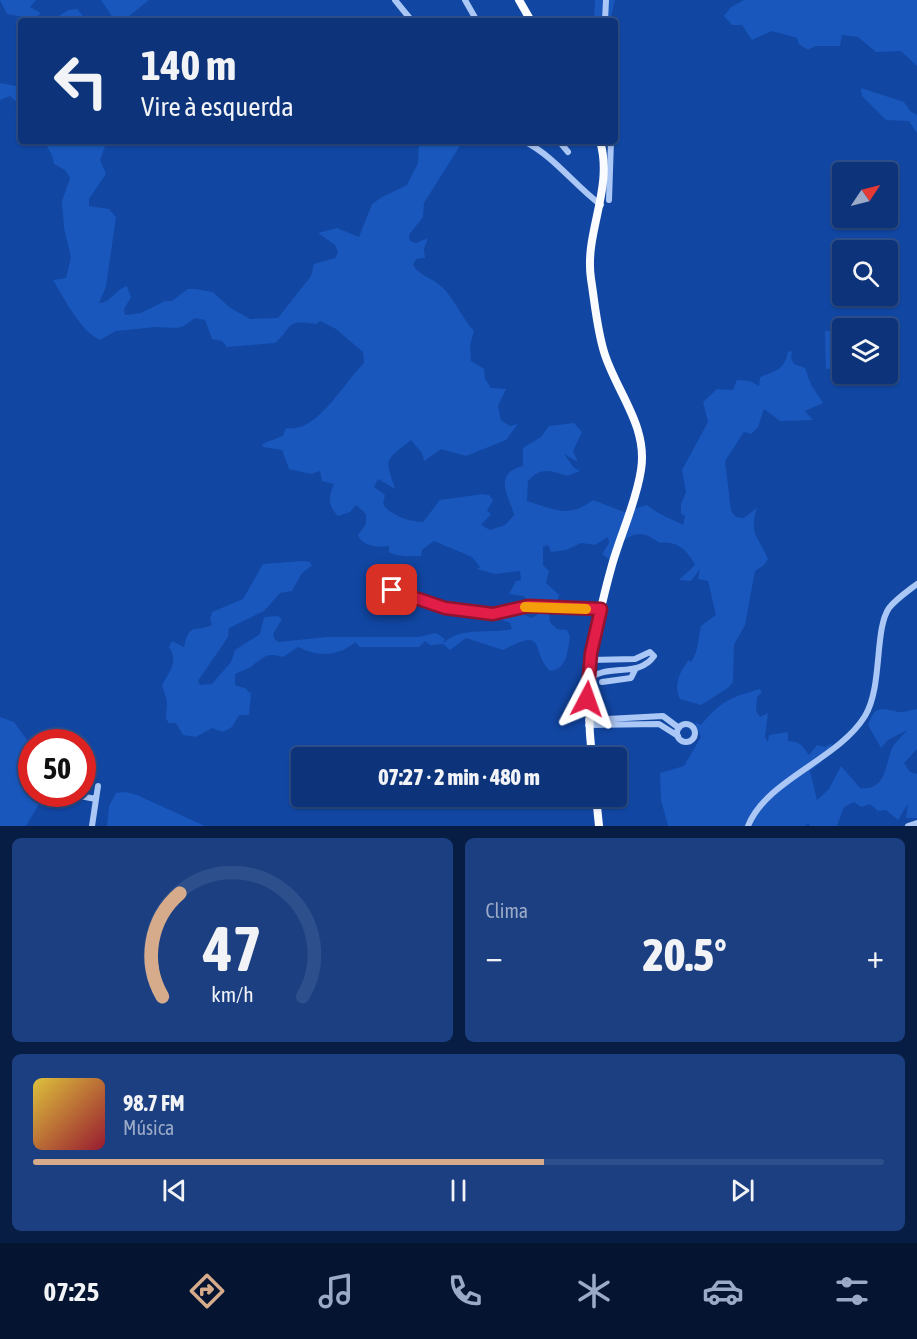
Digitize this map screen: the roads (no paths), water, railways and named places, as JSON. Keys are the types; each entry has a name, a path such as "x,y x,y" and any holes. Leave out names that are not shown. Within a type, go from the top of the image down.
{"main road":[{"path":"519,0 529,18"},
{"path":"591,747 588,723 590,660 612,564 636,493 643,454 636,423 602,344 588,260 601,205 603,170 600,144"},
{"path":"597,807 599,826"}],"street":[{"path":"395,0 410,18"},
{"path":"465,0 475,18"},
{"path":"605,18 606,0"},
{"path":"529,144 550,156 580,189 601,205"},
{"path":"561,144 568,152"},
{"path":"609,200 611,144"},
{"path":"748,826 757,810 770,797 852,732 865,716 872,699 889,609 917,584"},
{"path":"392,590 445,608 493,614 528,606 601,609"},
{"path":"588,680 600,671 635,670 652,660 652,653 630,660 590,660"},
{"path":"602,682 631,678 635,670"},
{"path":"663,716 679,728 690,726 694,735 687,742 659,724 588,723 663,716"},
{"path":"678,736 679,728"},
{"path":"96,799 98,786"},
{"path":"92,826 95,807"},
{"path":"908,826 917,823"}]}
